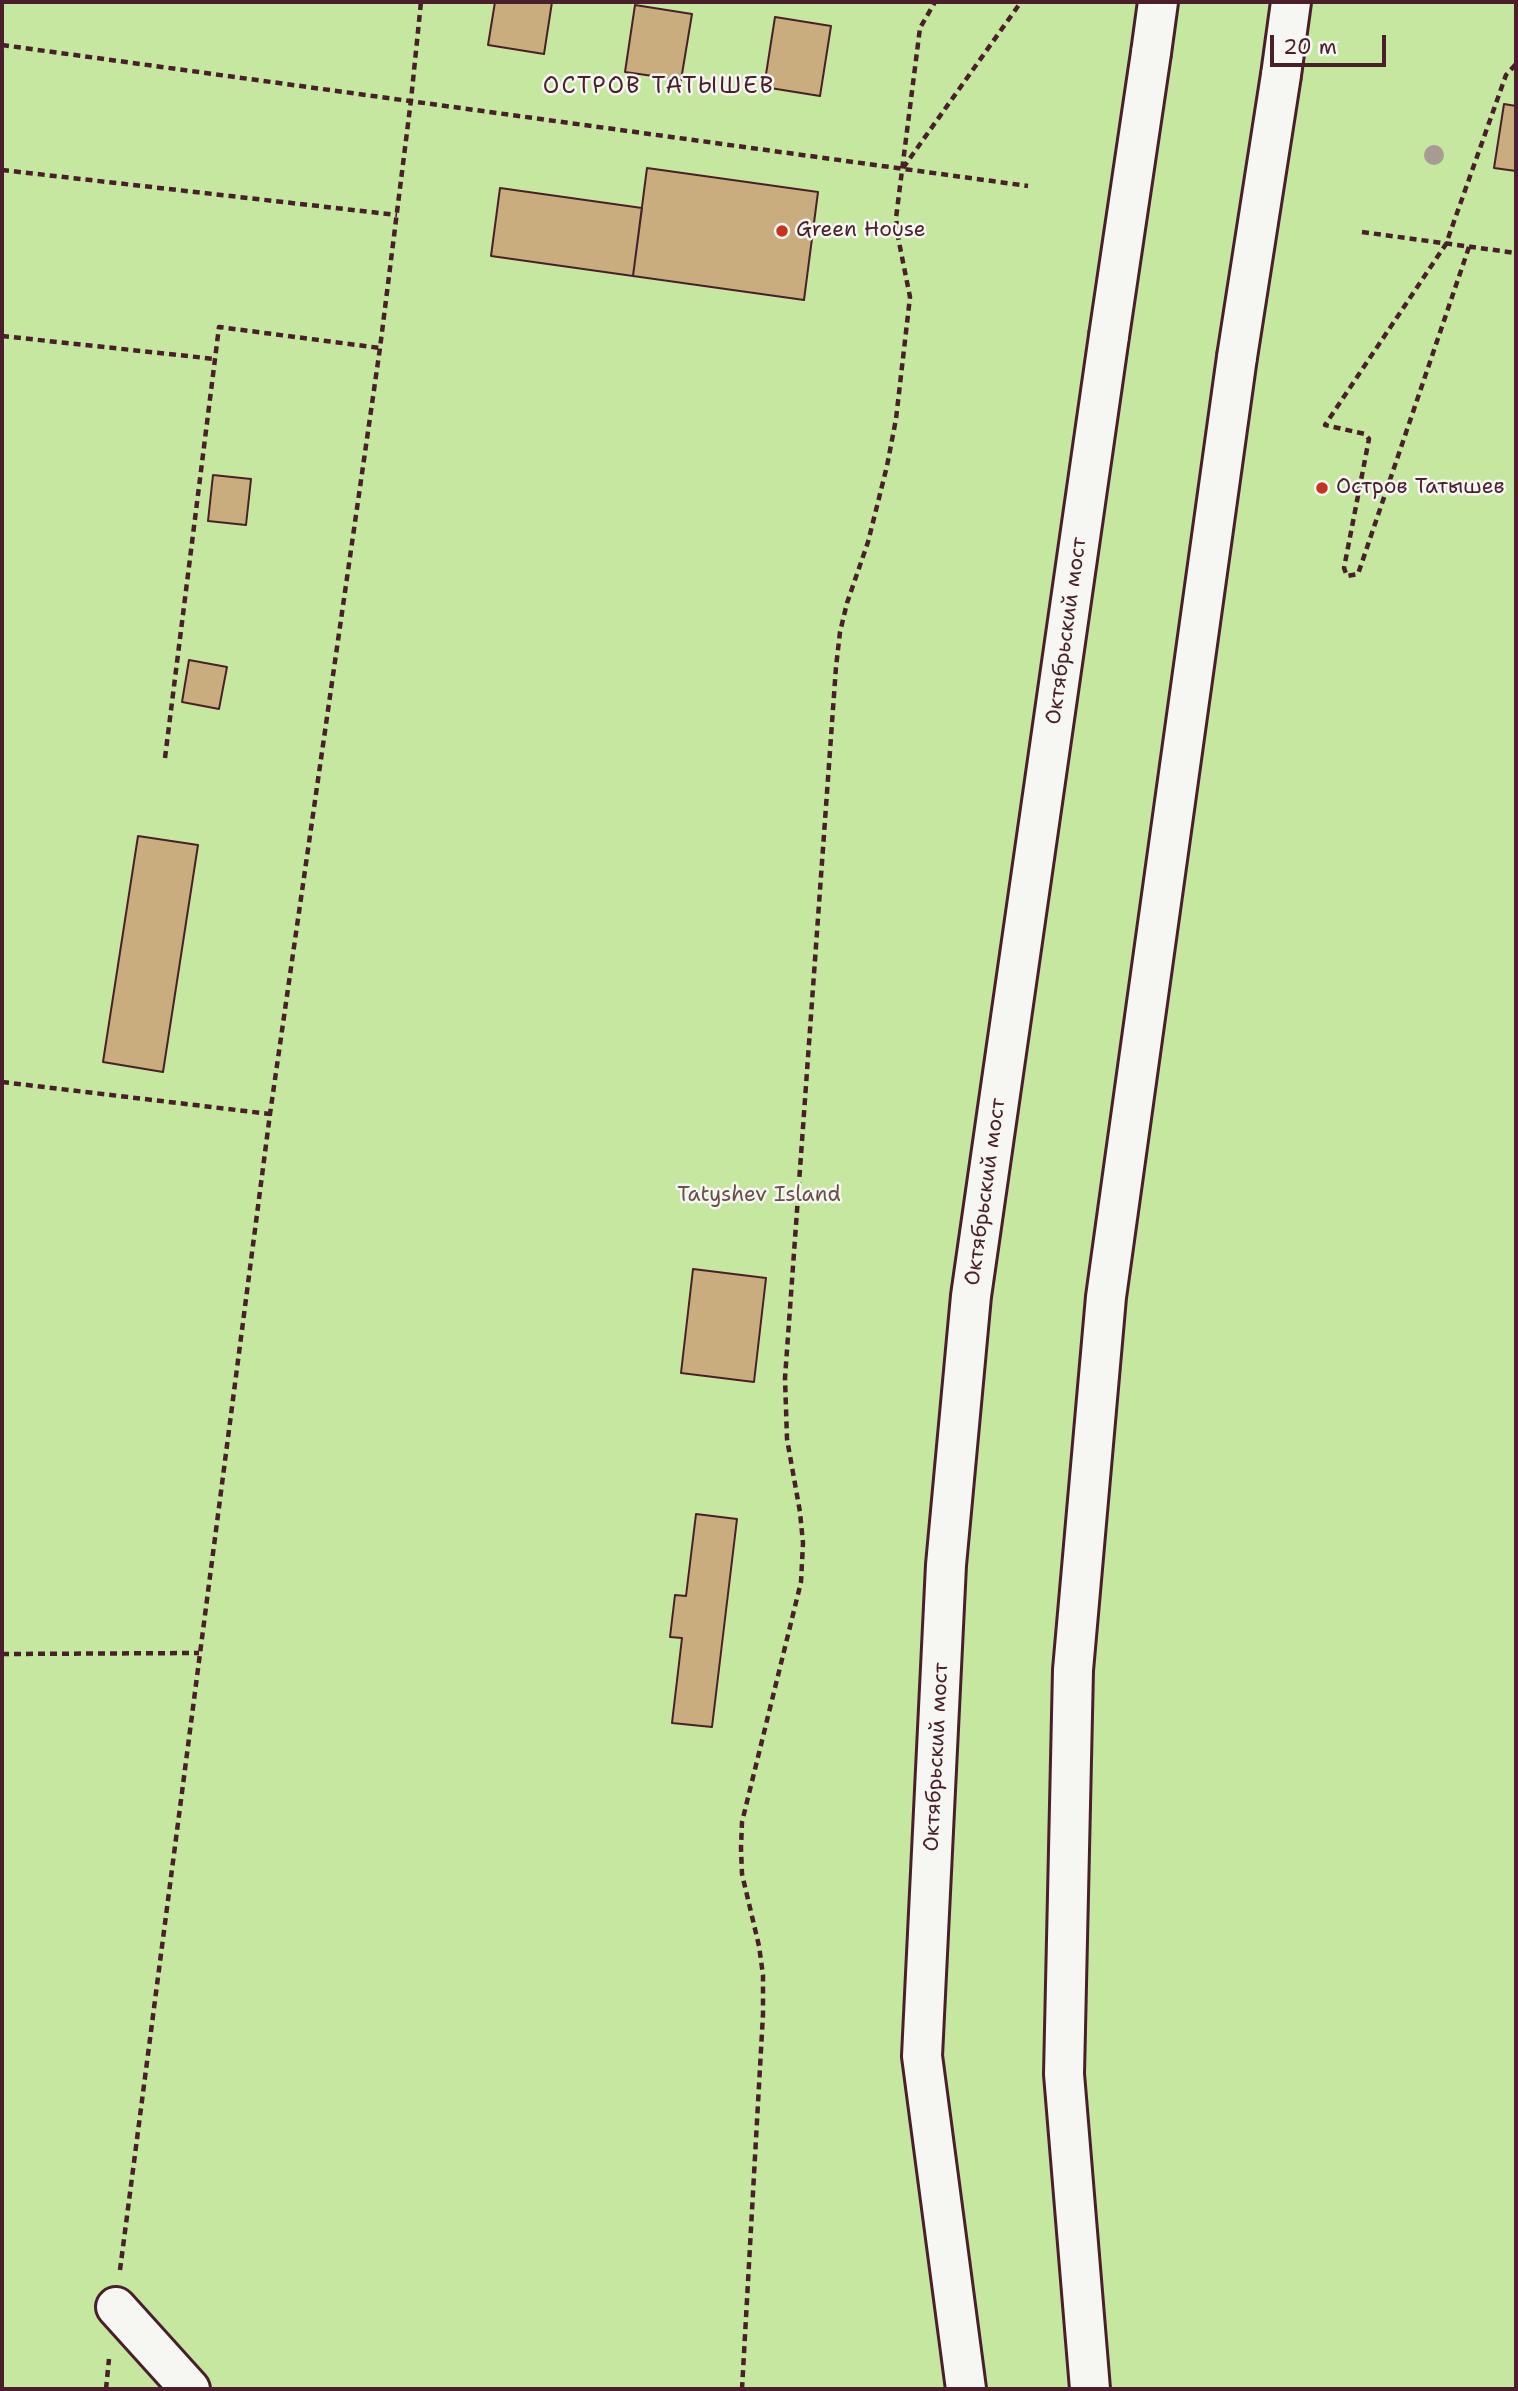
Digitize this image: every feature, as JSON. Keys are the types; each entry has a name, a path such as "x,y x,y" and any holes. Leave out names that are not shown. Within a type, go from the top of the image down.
{"main road":[{"name":"Октябрьский мост","path":"966,2389 922,2056 946,1565 971,1296 1158,2"},
{"path":"1090,2389 1064,2074 1073,1670 1106,1297 1237,357 1291,2"},
{"path":"116,2307 190,2389"}],"path":[{"path":"106,2389 270,1114 397,215 421,2 411,2"},
{"path":"742,2389 763,1975 760,1946 742,1874 741,1835 801,1582 801,1522 787,1439 785,1378 836,667 847,603 868,542 887,466 909,326 909,289 897,228 920,29 934,2"},
{"path":"903,169 1020,2"},
{"path":"2,45 1028,186"},
{"path":"1469,247 1360,570 1357,576 1350,577 1344,568 1369,439 1365,434 1325,425 1446,244 1506,75 1516,64"},
{"path":"2,170 397,215"},
{"path":"1362,233 1516,253"},
{"path":"165,758 219,327 380,348"},
{"path":"2,336 215,359"},
{"path":"2,1082 270,1114"},
{"path":"2,1654 199,1653"}],"green space":[{"name":"Tatyshev Island","path":"2,2 1516,2 1516,2389 2,2389"}],"building":[{"path":"495,2 552,2 544,54 488,45"},
{"path":"635,5 692,14 681,80 625,72"},
{"path":"775,17 831,26 820,96 764,87"},
{"path":"1504,104 1516,106 1516,171 1494,168"},
{"path":"647,168 818,192 804,300 633,276"},
{"path":"500,188 642,208 633,276 491,256"},
{"path":"213,475 251,479 246,525 208,521"},
{"path":"189,660 227,667 219,709 182,702"},
{"path":"138,836 198,845 163,1072 103,1062"},
{"path":"693,1269 766,1278 754,1382 681,1373"},
{"path":"696,1514 737,1519 712,1727 672,1723 682,1638 670,1637 675,1595 686,1596"}],"place":[{"name":"Green House","path":"782,231"},
{"name":"Остров Татышев","path":"1322,488"}],"district":[{"name":"ОСТРОВ ТАТЫШЕВ","path":"659,87"}]}
